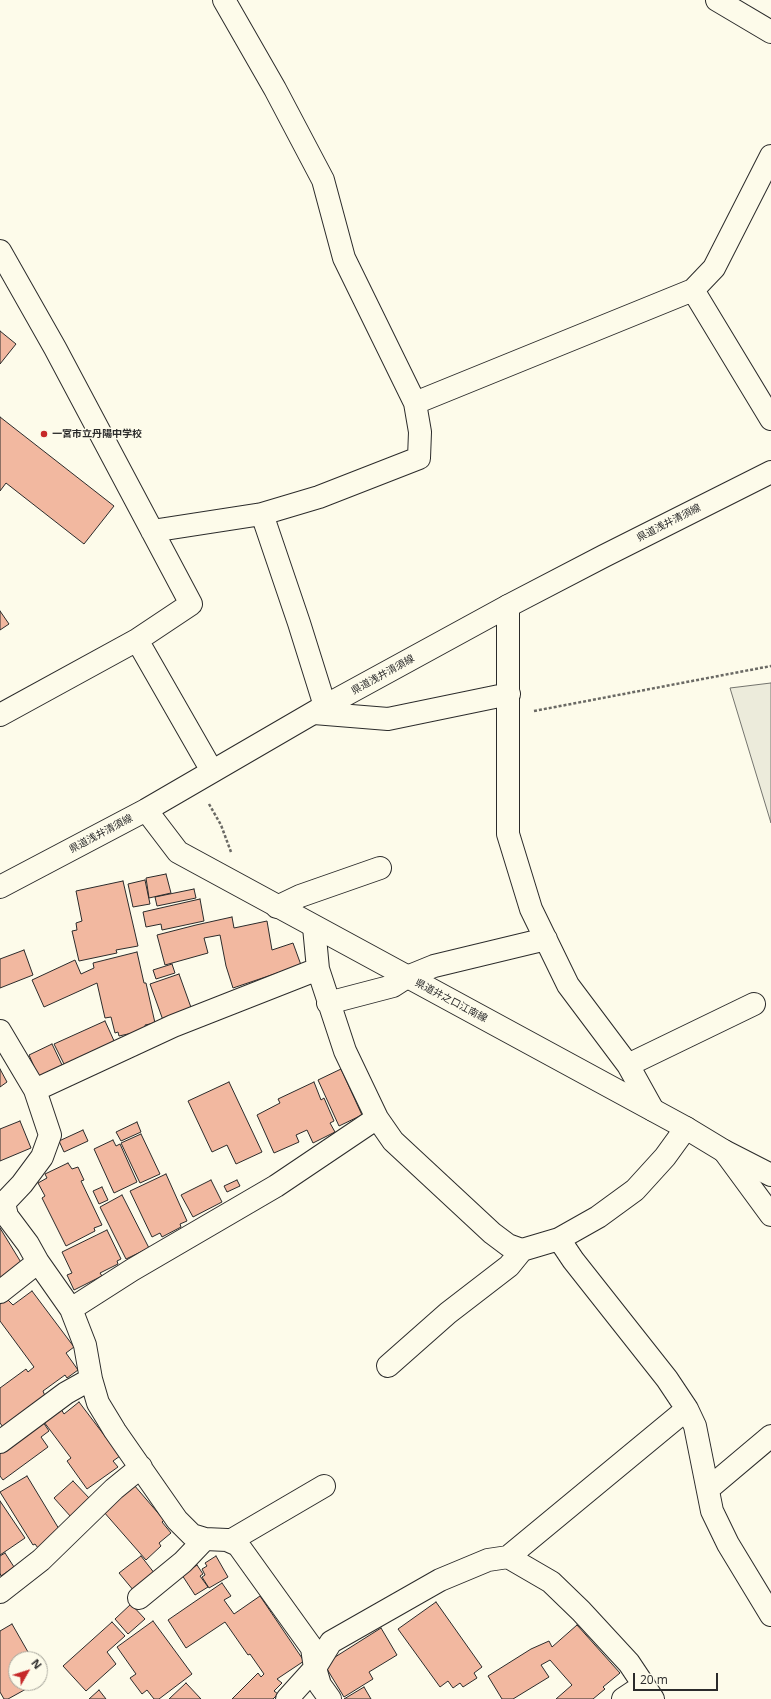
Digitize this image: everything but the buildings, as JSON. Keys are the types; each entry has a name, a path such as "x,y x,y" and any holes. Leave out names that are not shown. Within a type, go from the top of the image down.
{"street":[{"path":"152,531 262,514 319,497 418,458 420,432 415,404 344,258 323,180 275,89 224,0"},
{"path":"718,0 771,32"},
{"path":"415,404 693,290 714,268 771,156"},
{"path":"0,252 54,348 191,604 137,640 0,715"},
{"path":"693,290 771,419"},
{"name":"県道浅井清須線","path":"0,887 146,810 319,710 508,606 771,472"},
{"path":"262,514 299,623 319,710 388,719 509,694"},
{"path":"508,606 508,834 531,909 568,985 628,1065 653,1110"},
{"path":"137,640 204,776"},
{"name":"県道井之口江南線","path":"146,810 178,852 686,1128 724,1151 771,1175"},
{"path":"277,907 300,896 380,868"},
{"path":"314,927 318,969 328,1003 345,1051 377,1118 393,1141 422,1166 492,1233 508,1245 522,1250"},
{"path":"328,1003 393,986 407,977 434,966 546,939"},
{"path":"35,1090 173,1026 318,969"},
{"path":"628,1065 754,1004"},
{"path":"0,1030 35,1090 50,1135 42,1157 22,1184 6,1195 4,1203 7,1216 28,1244 38,1262 71,1309 85,1345 91,1379 98,1403 115,1431 177,1520 192,1535 205,1539 230,1541 238,1545 312,1648 315,1668 320,1685 330,1699"},
{"path":"71,1309 132,1270 276,1186 377,1118"},
{"path":"388,1366 448,1313 509,1266 522,1250 559,1239 598,1217 635,1190 665,1157 686,1128"},
{"path":"724,1151 771,1215"},
{"path":"559,1239 573,1260 667,1379 687,1409 695,1426 712,1511 728,1544 771,1615"},
{"path":"0,1292 38,1262"},
{"path":"0,1442 66,1393 91,1379"},
{"path":"287,1699 315,1668 331,1642 440,1580 488,1560 508,1557 687,1409"},
{"path":"708,1489 771,1436"},
{"path":"0,1592 41,1560 114,1489 141,1467"},
{"path":"230,1541 324,1486"},
{"path":"139,1598 183,1562 205,1539"},
{"path":"508,1557 551,1582 581,1611 629,1663 648,1692 623,1699"}],"path":[{"path":"509,716 771,666"},
{"path":"204,776 221,825 241,875 243,888"}],"shaded area":[{"path":"771,683 771,823 730,688"}],"place":[{"name":"一宮市立丹陽中学校","path":"44,434"}]}
